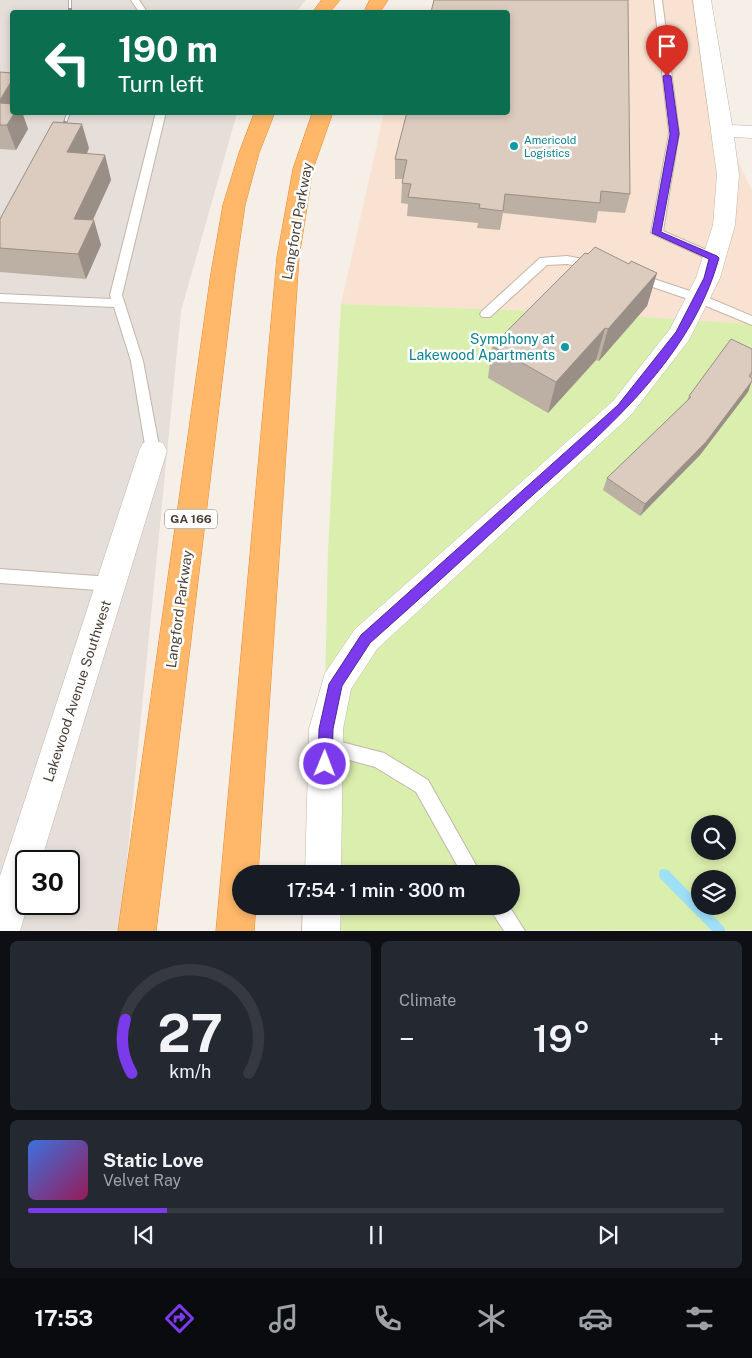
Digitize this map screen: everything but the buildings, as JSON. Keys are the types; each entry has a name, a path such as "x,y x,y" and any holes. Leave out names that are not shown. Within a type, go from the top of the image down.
{"highway":[{"path":"323,10 331,0"},
{"name":"Langford Parkway","path":"137,930 223,273 234,204 248,153 263,115"},
{"name":"Langford Parkway","path":"235,930 288,257 303,169 322,115"}],"street":[{"path":"323,865 326,729 336,684 366,639 622,408 680,334 708,278 724,225 728,175 723,130 702,0"},
{"path":"723,130 752,132"},
{"name":"Lakewood Avenue Southwest","path":"1,930 6,896 111,584 153,451"},
{"path":"321,930 322,915"}],"lane":[{"path":"658,0 674,134 657,233 714,258"},
{"path":"153,451 137,362 116,295 160,115"},
{"path":"486,314 544,261 567,260 602,267"},
{"path":"620,272 698,298 752,321"},
{"path":"0,298 118,303"},
{"path":"0,576 111,584"},
{"path":"326,746 378,759 422,786 467,865"},
{"path":"504,915 516,930"}],"shaded area":[{"path":"0,0 306,0 298,10 10,10 10,115 236,115 181,311 120,930 0,931"},
{"path":"438,0 704,0 724,132 752,190 752,324 564,312 341,304 384,115 510,115 510,10 496,10"}],"green space":[{"path":"341,304 564,312 752,324 752,930 319,931 320,915 520,915 520,865 321,865 328,550"}],"waterway":[{"path":"664,874 720,931"}],"railway":[{"path":"70,0 70,10"},
{"path":"60,136 68,115"}],"place":[{"name":"Americold Logistics","path":"514,146"},
{"name":"Symphony at Lakewood Apartments","path":"565,347"}],"route":[{"path":"325,764 326,729 336,684 366,639 622,408 680,334 708,278 714,258 657,233 674,134 667,76"}]}
